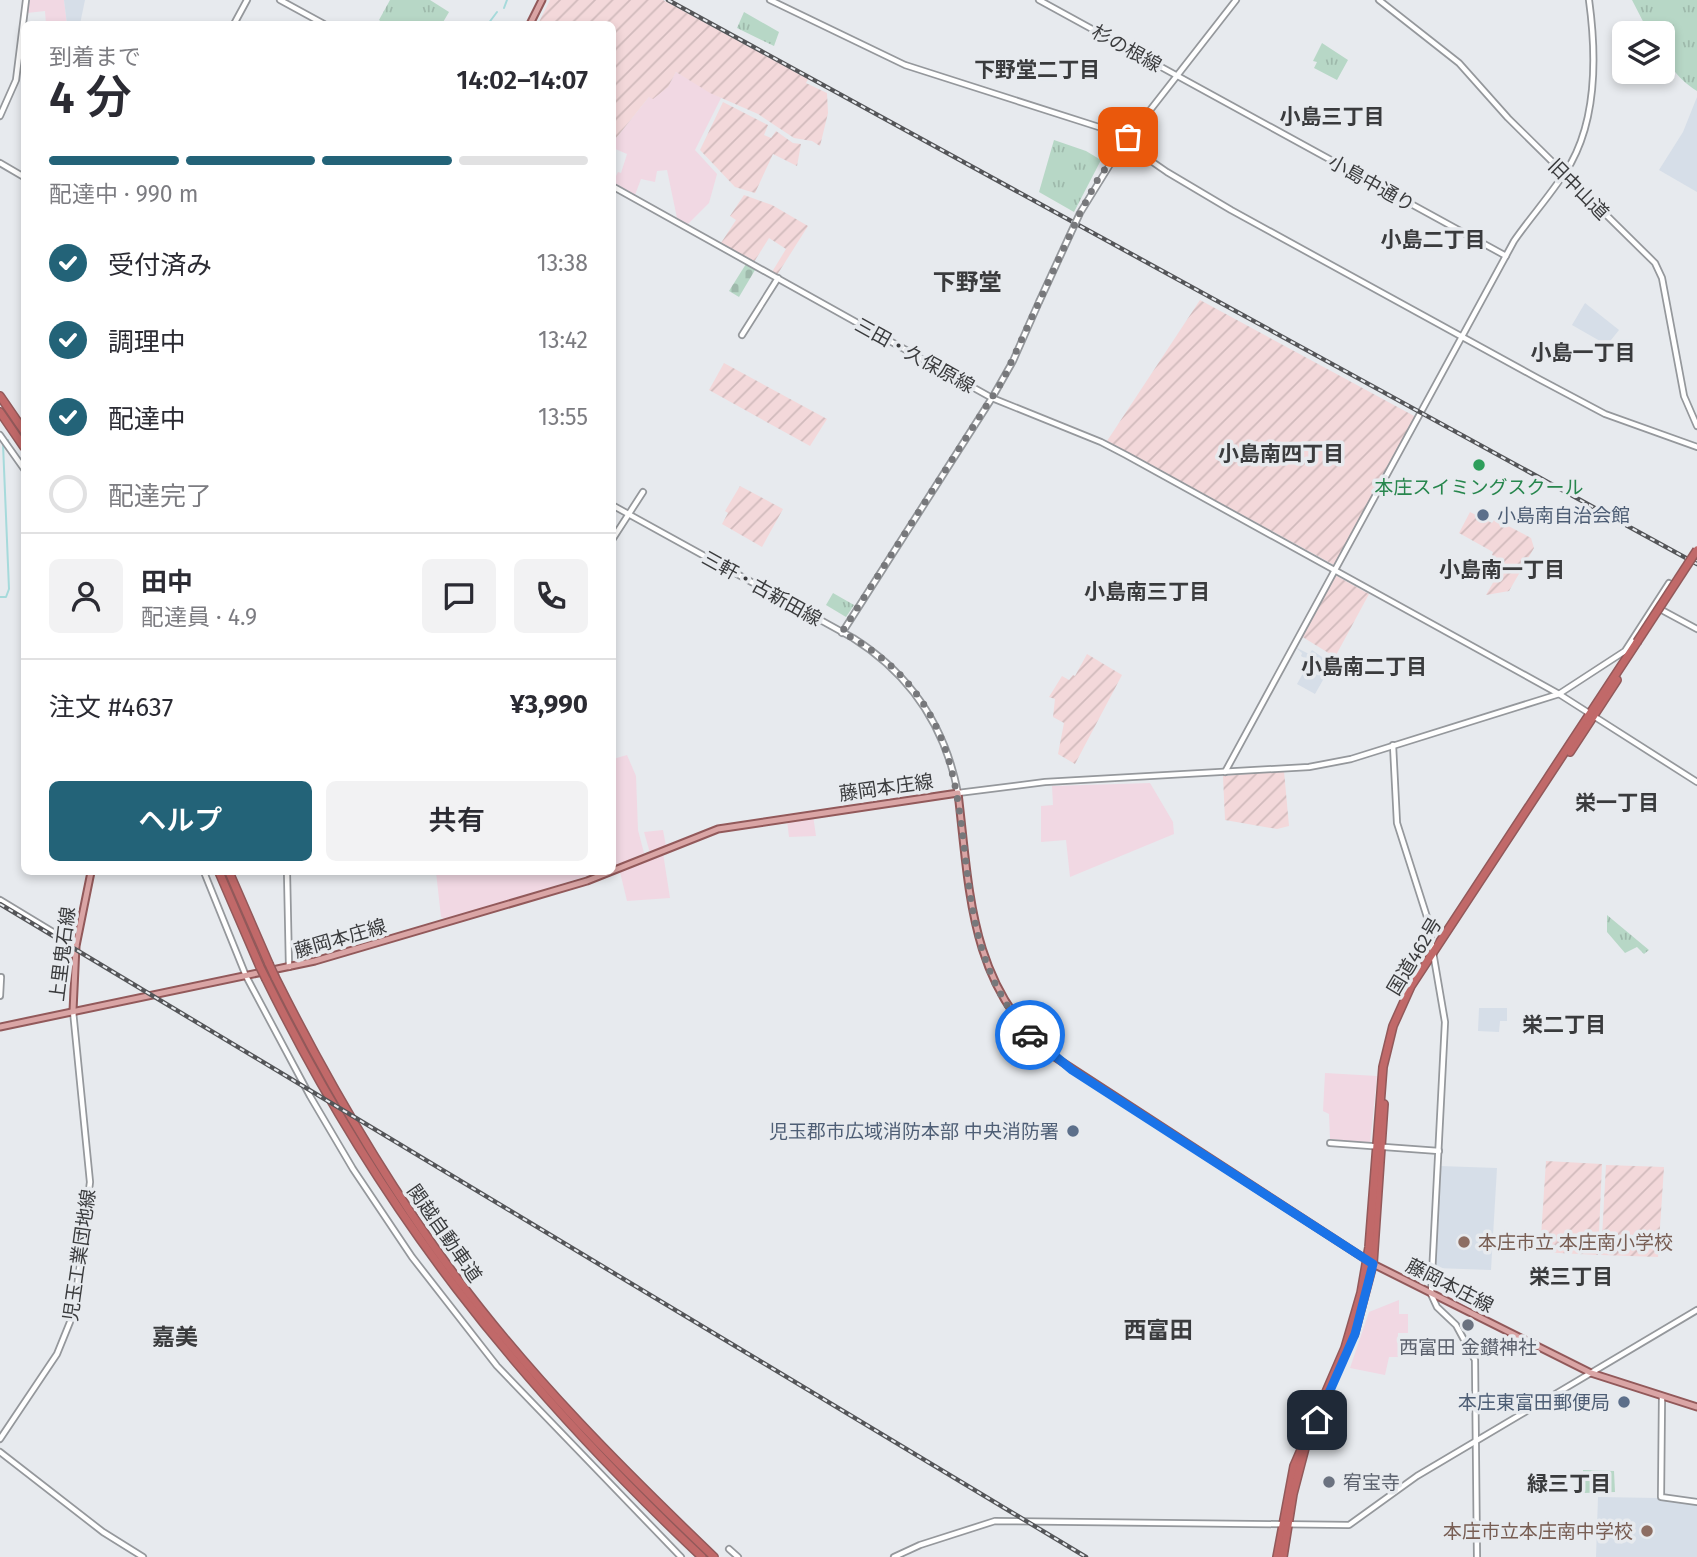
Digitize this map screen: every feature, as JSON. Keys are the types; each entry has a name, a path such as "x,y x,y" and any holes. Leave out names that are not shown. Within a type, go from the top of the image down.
{"highway":[{"path":"0,396 21,427"},
{"path":"0,412 21,443"},
{"name":"国道462号","path":"1278,1555 1303,1455 1352,1341 1370,1262 1378,1146 1385,1087 1397,1027 1435,953 1697,550"},
{"name":"国道462号","path":"1638,643 1697,558"},
{"name":"関越自動車道","path":"220,875 260,967 342,1124 449,1283 570,1426 702,1557"},
{"name":"関越自動車道","path":"230,875 275,977 374,1156 456,1278 576,1420 714,1557"}],"main road":[{"path":"532,21 542,0"},
{"name":"藤岡本庄線","path":"616,869 718,829 957,793 977,939 993,984 1013,1016 1038,1044 1072,1070 1370,1262 1591,1373 1697,1407"},
{"name":"上里鬼石線","path":"0,1027 73,1011 76,946 90,875"},
{"name":"藤岡本庄線","path":"73,1011 290,968 602,875"}],"street":[{"path":"24,21 26,0"},
{"path":"236,21 247,0"},
{"path":"281,0 319,21"},
{"path":"770,0 905,65 1087,121 1231,209 1605,414 1697,447"},
{"name":"杉の根線","path":"1039,0 1177,76"},
{"path":"842,632 992,398 1013,361 1080,213 1119,150 1236,0"},
{"name":"旧中山道","path":"1379,0 1459,63 1660,271 1684,396 1697,426"},
{"path":"1225,773 1506,256 1564,174 1583,134 1590,101 1589,0"},
{"path":"0,116 18,73 21,46"},
{"name":"小島中通り","path":"1177,76 1506,256"},
{"path":"0,163 21,175"},
{"name":"三田・久保原線","path":"616,188 992,398 1101,442 1559,694 1697,782"},
{"path":"742,335 778,278"},
{"path":"0,435 21,465"},
{"path":"616,534 643,492"},
{"name":"三軒・古新田線","path":"616,507 842,632 883,659 916,693 940,733 957,793"},
{"path":"957,793 1045,782 1225,773 1329,764 1559,694 1625,651 1669,583"},
{"path":"1655,605 1697,629"},
{"path":"1393,745 1397,823 1435,953 1446,1030 1431,1294 1437,1307 1456,1325 1475,1360 1477,1557"},
{"path":"206,875 246,976 328,1130 412,1257 518,1389 681,1557"},
{"path":"287,875 290,968"},
{"path":"0,900 76,946"},
{"path":"0,996 1,977"},
{"name":"児玉工業団地線","path":"0,1439 57,1354 71,1322 76,1295 90,1182 73,1011"},
{"path":"1329,1143 1439,1151"},
{"path":"894,1557 920,1545 995,1521 1351,1524 1402,1485 1697,1310"},
{"path":"1662,1397 1661,1497 1697,1502"},
{"path":"0,1452 103,1532 142,1557"},
{"path":"729,1549 738,1557"}],"shaded area":[{"path":"29,0 64,0 67,21 46,21 45,11 27,13"},
{"path":"64,0 85,0 81,21 67,21"},
{"path":"550,0 663,0 808,79 806,83 827,93 828,113 820,146 812,141 794,138 758,114 710,93 676,72 668,87 653,99 649,97 616,138 616,21 540,21"},
{"path":"676,72 721,98 695,150 717,174 709,203 688,224 677,218 667,170 657,171 655,182 641,179 635,195 616,184 616,176 618,172 621,173 627,154 616,149 616,138 649,97 670,83"},
{"path":"1697,97 1697,192 1659,170 1683,132"},
{"path":"723,102 768,125 764,135 771,138 776,131 793,143 801,144 797,166 773,154 755,193 735,187 700,150"},
{"path":"744,195 772,205 808,226 777,275 772,272 786,249 769,238 754,262 721,243 736,220 730,216"},
{"path":"1200,300 1416,417 1334,565 1107,441"},
{"path":"1585,303 1619,330 1607,345 1572,325"},
{"path":"724,363 827,419 810,446 709,390"},
{"path":"740,486 783,509 762,547 722,524 728,513 725,511"},
{"path":"1470,512 1492,523 1495,519 1531,538 1534,548 1509,591 1486,595 1503,565 1492,555 1493,552 1459,533"},
{"path":"1335,575 1369,594 1335,657 1301,636"},
{"path":"1295,647 1309,654 1312,650 1332,664 1315,694 1297,684 1310,661 1301,656 1302,653"},
{"path":"1087,654 1122,675 1075,764 1058,754 1064,723 1053,717 1055,699 1049,697 1062,676 1069,680 1075,676"},
{"path":"627,755 636,776 638,830 644,853 616,866 616,758"},
{"path":"1284,771 1289,826 1277,829 1225,820 1223,776"},
{"path":"1150,783 1173,822 1174,834 1070,877 1066,840 1041,842 1041,806 1053,805 1052,786"},
{"path":"813,815 816,836 789,837 787,820"},
{"path":"663,830 666,846 650,853 644,832"},
{"path":"663,853 670,898 627,901 620,872"},
{"path":"436,875 590,875 445,919 441,917"},
{"path":"1479,1008 1507,1008 1507,1021 1500,1021 1499,1032 1478,1031"},
{"path":"1325,1073 1377,1076 1370,1143 1330,1139 1329,1114 1323,1111"},
{"path":"1546,1161 1602,1164 1598,1255 1540,1252"},
{"path":"1606,1165 1664,1167 1658,1257 1601,1255"},
{"name":"本庄市立 本庄南小学校","path":"1440,1166 1497,1168 1491,1270 1435,1268"},
{"path":"1399,1300 1399,1314 1408,1314 1408,1333 1398,1333 1398,1357 1389,1357 1385,1375 1350,1368 1369,1312"},
{"name":"本庄市立本庄南中学校","path":"1598,1497 1657,1498 1697,1505 1697,1557 1596,1557"}],"green space":[{"path":"390,0 430,0 449,12 444,21 379,20"},
{"path":"1632,0 1697,0 1697,91 1675,71 1675,21 1643,21"},
{"path":"744,12 779,32 774,46 737,28"},
{"path":"1322,43 1348,60 1337,80 1314,68 1317,62 1313,61"},
{"path":"1054,140 1086,151 1101,160 1074,212 1039,192"},
{"path":"746,264 755,270 739,297 729,291"},
{"path":"833,593 854,605 846,617 826,605"},
{"path":"1607,915 1649,950 1644,954 1637,947 1625,953 1607,932"},
{"path":"1583,1470 1614,1471 1615,1492 1583,1493"}],"waterway":[{"path":"504,8 507,0"},
{"path":"490,21 497,12"},
{"path":"0,597 6,597 9,589 3,444 8,440"}],"railway":[{"path":"668,0 1697,564"},
{"path":"0,904 1086,1557"}],"way so far":[{"path":"1030,1035 1013,1016 993,984 977,939 956,783 940,733 929,712 902,677 875,653 842,632 1003,380 1080,213 1098,179 1128,137"}],"place":[{"name":"本庄スイミングスクール","path":"1479,465"},
{"name":"小島南自治会館","path":"1483,515"},
{"name":"児玉郡市広域消防本部 中央消防署","path":"1073,1131"},
{"name":"本庄市立 本庄南小学校","path":"1464,1242"},
{"name":"西富田 金鑚神社","path":"1468,1325"},
{"name":"本庄東富田郵便局","path":"1624,1402"},
{"name":"宥宝寺","path":"1329,1482"},
{"name":"本庄市立本庄南中学校","path":"1647,1531"}],"district":[{"name":"下野堂二丁目","path":"1037,70"},
{"name":"小島三丁目","path":"1332,117"},
{"name":"小島二丁目","path":"1433,240"},
{"name":"下野堂","path":"967,282"},
{"name":"小島一丁目","path":"1583,353"},
{"name":"小島南四丁目","path":"1281,454"},
{"name":"小島南一丁目","path":"1502,570"},
{"name":"小島南三丁目","path":"1147,592"},
{"name":"小島南二丁目","path":"1364,667"},
{"name":"栄一丁目","path":"1617,803"},
{"name":"栄二丁目","path":"1564,1025"},
{"name":"栄三丁目","path":"1571,1277"},
{"name":"西富田","path":"1158,1330"},
{"name":"嘉美","path":"175,1337"},
{"name":"緑三丁目","path":"1569,1484"}],"route":[{"path":"1030,1035 1057,1060 1373,1264 1355,1334 1317,1420"}]}
